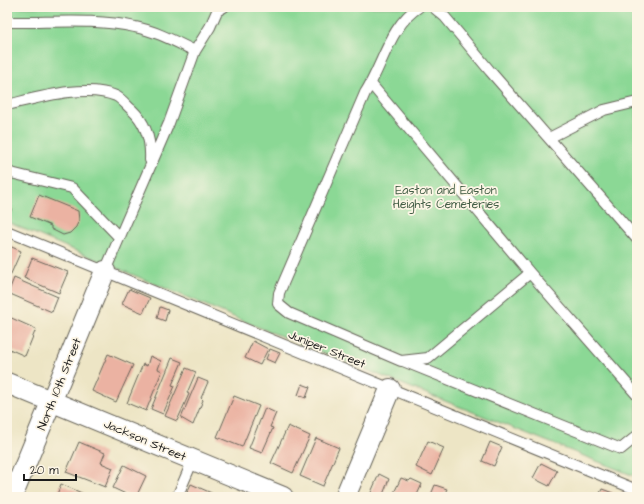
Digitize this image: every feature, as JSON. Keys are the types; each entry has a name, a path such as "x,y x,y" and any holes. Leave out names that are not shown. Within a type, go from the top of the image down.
{"street":[{"name":"North 10th Street","path":"12,497 106,271"},
{"name":"Jackson Street","path":"7,382 283,497"},
{"path":"345,497 390,389"}],"lane":[{"path":"420,7 412,12 393,36 371,84 365,93 279,293 278,304 289,313 401,361 621,449 637,436"},
{"path":"106,271 119,237 169,123 195,51 210,27 219,8"},
{"path":"435,8 445,16 637,239"},
{"path":"7,22 91,22 136,27 166,36 195,51"},
{"path":"371,84 530,273 637,395"},
{"path":"7,105 43,97 91,90 117,96 136,114 148,134 150,165"},
{"path":"549,138 604,110 637,102"},
{"path":"7,172 72,188 119,237"},
{"path":"626,227 637,229"},
{"name":"Juniper Street","path":"7,231 637,490"},
{"path":"401,361 428,358 530,273"},
{"path":"178,497 193,460"}],"green space":[{"name":"Easton and Easton Heights Cemeteries","path":"7,7 637,7 637,477 253,325 7,222"}],"building":[{"path":"39,195 78,211 79,220 76,227 70,233 63,235 51,229 51,226 30,217"},
{"path":"7,206 12,208 8,218 7,218"},
{"path":"7,245 21,251 10,276 7,274"},
{"path":"32,258 68,272 59,293 24,278"},
{"path":"14,278 58,297 52,312 8,293"},
{"path":"129,289 150,298 143,313 122,304"},
{"path":"160,307 168,310 165,321 157,318"},
{"path":"7,316 36,329 25,356 7,348"},
{"path":"253,341 268,349 260,365 245,358"},
{"path":"270,349 280,353 275,363 266,359"},
{"path":"108,354 133,365 116,402 92,391"},
{"path":"150,356 161,361 158,369 162,371 146,411 127,403 143,364 147,366"},
{"path":"172,358 182,362 172,385 175,386 163,414 151,409"},
{"path":"186,368 196,372 187,393 189,394 177,421 165,416"},
{"path":"198,378 208,382 201,398 203,400 193,425 181,418"},
{"path":"302,384 310,387 306,398 298,395"},
{"path":"234,396 259,406 242,447 217,437"},
{"path":"265,408 276,413 270,427 273,428 262,453 249,448"},
{"path":"288,426 310,436 293,473 271,463"},
{"path":"316,438 339,448 323,486 300,476"},
{"path":"428,441 444,448 432,475 416,467"},
{"path":"79,442 105,453 101,463 113,468 105,487 66,472"},
{"path":"490,442 502,447 494,466 482,461"},
{"path":"541,463 557,471 549,486 533,478"},
{"path":"124,465 146,476 136,497 132,497 113,488"},
{"path":"379,474 389,479 382,497 369,497"},
{"path":"401,478 409,481 411,479 422,484 416,497 392,497"},
{"path":"61,484 91,497 56,497"},
{"path":"191,484 216,495 215,497 185,497"},
{"path":"435,485 447,489 443,497 430,497"},
{"path":"602,489 613,493 611,497 598,497"},
{"path":"623,492 635,497 621,497"}]}
